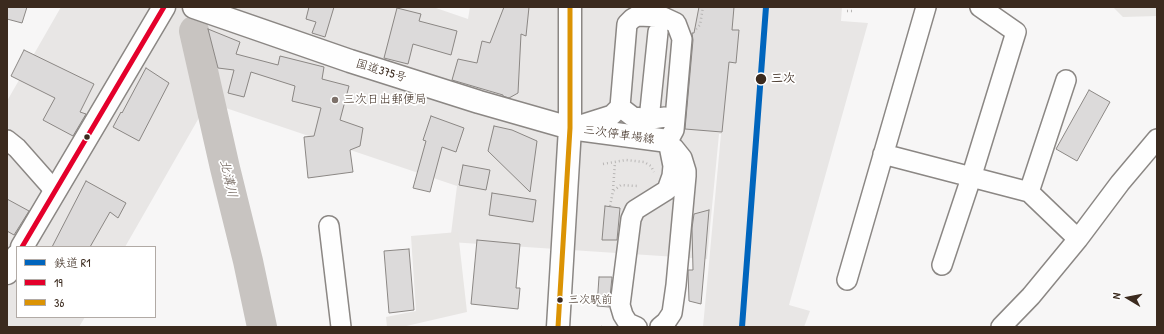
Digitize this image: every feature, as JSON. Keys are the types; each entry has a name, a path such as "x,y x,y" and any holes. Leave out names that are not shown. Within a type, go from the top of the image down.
{"main road":[{"path":"23,246 164,7"},
{"name":"国道375号","path":"194,7 350,61 479,102 570,128"},
{"path":"558,327 570,128 571,10"},
{"name":"三次停車場線","path":"570,128 668,141"},
{"path":"7,273 16,258"}],"street":[{"path":"847,280 926,7"},
{"path":"942,265 971,178 1016,32 980,7"},
{"path":"570,128 612,115 620,107 627,24 632,19 637,16 663,17 676,23 682,39 674,130 668,141 673,166 672,176 667,190 635,210 631,219 620,305 623,315 628,323 637,327"},
{"path":"650,110 658,32"},
{"path":"653,76 679,78"},
{"path":"1029,192 1066,80"},
{"path":"620,107 633,117 652,119 664,117 676,110"},
{"path":"1001,327 1031,296 1078,239 1120,183 1157,139"},
{"path":"7,140 17,148 55,191"},
{"path":"660,327 666,322 672,313 686,171 682,158 668,141"},
{"path":"883,154 1029,192 1078,239"},
{"path":"659,196 683,210"},
{"path":"329,226 341,327"}],"path":[{"path":"700,24 703,7"},
{"path":"847,7 847,11 852,11 852,7"},
{"path":"603,164 626,160 644,162 651,166 655,174"},
{"path":"610,206 613,191 615,162"},
{"path":"613,191 621,185 642,186"}],"shaded area":[{"path":"61,7 433,7 468,19 470,7 842,7 841,21 868,23 789,305 810,311 804,327 703,327 721,134 719,134 707,259 450,242 457,186 208,102 126,246 16,246 16,318 84,318 79,327 7,327 7,101"},
{"path":"1113,7 1157,7 1157,16 1123,17"},
{"path":"458,232 467,312 402,327 387,327 386,317 416,311 411,236"}],"building":[{"path":"7,7 27,7 22,23 7,19"},
{"path":"309,7 334,7 325,37 312,33 316,22 306,19"},
{"path":"504,7 529,7 526,36 521,34 518,93 509,98 452,80 458,59 477,63 482,41 490,43"},
{"path":"699,7 734,7 732,30 739,30 736,63 729,62 722,132 685,129 693,40 692,33 694,33"},
{"path":"397,8 421,14 419,21 457,31 451,55 413,44 408,64 384,58"},
{"path":"208,29 240,42 236,54 278,65 280,56 324,67 322,79 349,86 340,120 363,128 360,146 350,150 353,172 308,178 304,137 314,136 321,108 292,101 295,86 251,72 244,97 228,93 234,70 218,68"},
{"path":"24,50 94,84 80,112 86,114 73,136 43,120 55,98 11,76"},
{"path":"146,68 169,83 139,141 113,127"},
{"path":"1089,90 1110,102 1077,161 1056,149"},
{"path":"431,116 464,128 456,152 442,147 430,192 413,188 426,141 423,140"},
{"path":"494,126 512,130 537,141 530,192 488,151"},
{"path":"463,165 490,170 486,190 459,185"},
{"path":"86,181 126,203 118,218 110,212 91,246 53,246"},
{"path":"492,193 536,200 533,222 489,215"},
{"path":"7,199 29,211 14,235 7,231"},
{"path":"605,206 620,208 617,240 602,240"},
{"path":"709,210 701,304 689,301 688,270 693,270 692,228 694,214"},
{"path":"477,240 520,244 516,288 520,288 518,309 471,304"},
{"path":"409,249 414,310 389,313 384,251"},
{"path":"599,277 612,277 609,307 597,306"}],"waterway":[{"name":"北溝川","path":"194,31 262,327"}],"rail line":[{"name":"R1","path":"742,327 766,7"}],"transit line":[{"name":"19","path":"23,246 164,7"},
{"name":"36","path":"558,327 570,128 570,7"}],"place":[{"name":"三次","path":"761,79"},
{"name":"三次日出郵便局","path":"335,100"},
{"name":"三次駅前","path":"560,300"}]}
